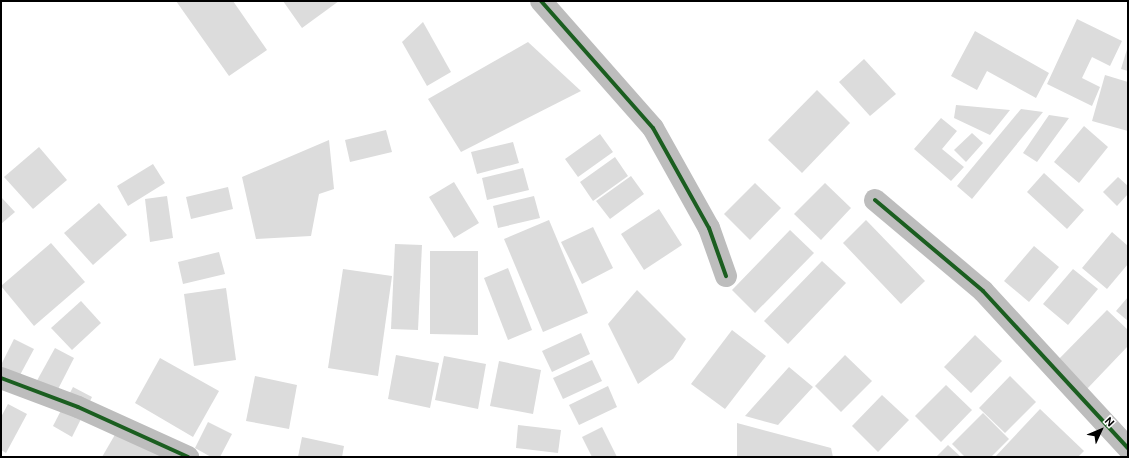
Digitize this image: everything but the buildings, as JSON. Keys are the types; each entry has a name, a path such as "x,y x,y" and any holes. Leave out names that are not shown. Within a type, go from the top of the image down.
{"street":[{"path":"541,1 653,128 709,228 726,276"},
{"path":"875,200 983,290 1128,448"},
{"path":"1,378 78,407 188,457"}],"cycle path":[{"path":"541,1 653,128 709,228 726,276"},
{"path":"875,200 983,291 1128,448"},
{"path":"1,378 78,407 188,457"}]}
